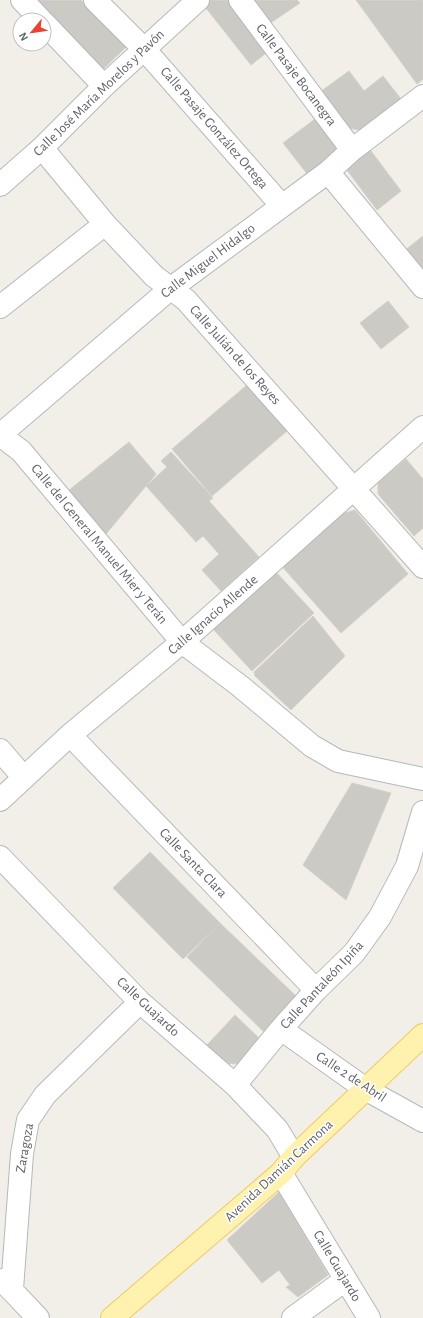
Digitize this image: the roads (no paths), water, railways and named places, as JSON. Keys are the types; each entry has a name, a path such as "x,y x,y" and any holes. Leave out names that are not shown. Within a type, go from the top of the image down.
{"main road":[{"name":"Avenida Damián Carmona","path":"112,1318 281,1173 294,1157 367,1090 423,1035"}],"street":[{"path":"22,0 33,12"},
{"name":"Calle Pasaje González Ortega","path":"95,0 144,49 282,206"},
{"name":"Calle José María Morelos y Pavón","path":"0,185 42,148 104,86 198,0"},
{"name":"Calle Pasaje Bocanegra","path":"240,0 352,150"},
{"path":"52,31 104,86"},
{"name":"Calle Miguel Hidalgo","path":"0,435 170,289 328,172 352,150 423,96"},
{"name":"Calle Julián de los Reyes","path":"42,148 105,224 154,276 186,300 423,567"},
{"path":"328,172 423,288"},
{"path":"0,307 105,224"},
{"name":"Calle Ignacio Allende","path":"0,800 70,735 182,642 423,427"},
{"name":"Calle del General Manuel Mier y Terán","path":"0,435 21,451 182,642 240,686 312,746 338,761 423,779"},
{"name":"Calle Santa Clara","path":"70,735 316,990"},
{"path":"0,750 24,778"},
{"name":"Calle Pantaleón Ipiña","path":"235,1085 316,990 354,953 380,917 407,866 423,812"},
{"name":"Calle Guajardo","path":"0,857 140,1002 235,1085 277,1129 294,1157"},
{"name":"Zaragoza","path":"6,1284 22,1154 28,1120 45,1094 140,1002"},
{"name":"Calle 2 de Abril","path":"281,1030 367,1090 423,1121"},
{"name":"Calle Guajardo","path":"281,1173 369,1318"},
{"path":"293,1318 345,1280"},
{"path":"6,1284 38,1318"}]}
